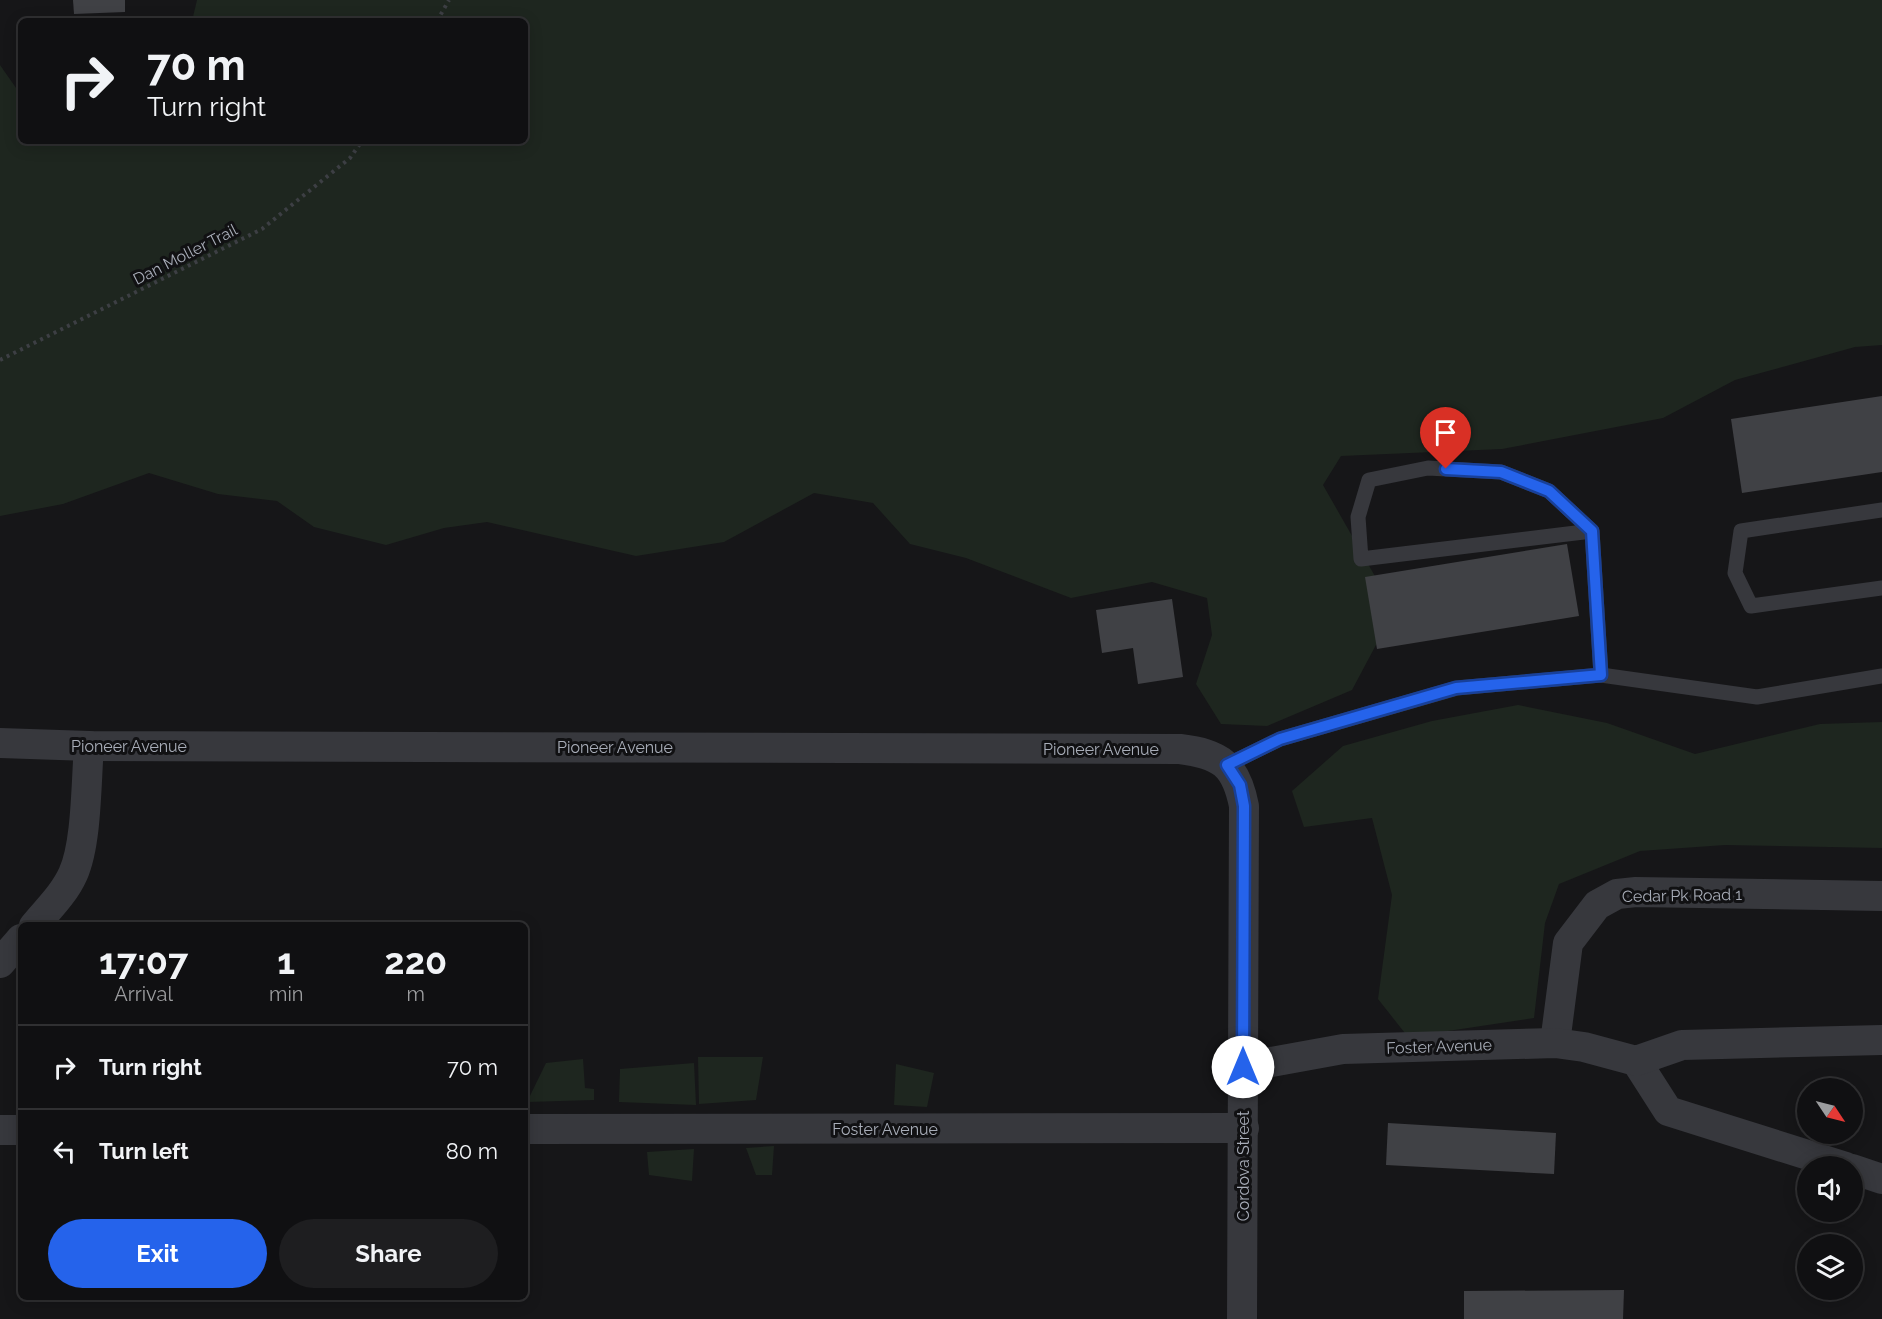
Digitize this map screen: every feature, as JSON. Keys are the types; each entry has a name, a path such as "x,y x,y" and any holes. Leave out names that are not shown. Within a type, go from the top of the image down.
{"street":[{"name":"Pioneer Avenue","path":"0,743 89,746 1180,749 1206,752 1227,765"},
{"path":"38,922 63,893 74,873 80,850 89,746"},
{"name":"Cordova Street","path":"1227,765 1240,785 1244,806 1242,1319"},
{"name":"Cedar Pk Road 1","path":"1555,1043 1568,943 1598,905 1617,894 1636,892 1882,896"},
{"path":"0,963 18,942"},
{"path":"1810,1156 1668,1111 1636,1061 1682,1045 1882,1040"},
{"name":"Foster Avenue","path":"1243,1067 1343,1049 1555,1043 1584,1047 1636,1061"},
{"name":"Foster Avenue","path":"528,1129 1244,1128"},
{"path":"0,1130 18,1130"},
{"path":"1863,1173 1882,1179"}],"lane":[{"path":"1592,531 1361,559 1358,517 1369,480 1428,468 1501,472 1549,491 1592,531 1601,675"},
{"path":"1882,510 1741,531 1735,573 1751,606 1882,588"},
{"path":"1227,765 1280,739 1456,688 1601,675 1757,697 1882,676"}],"path":[{"path":"438,18 449,0"},
{"name":"Dan Moller Trail","path":"0,360 262,229 350,158 360,144"}],"shaded area":[{"path":"197,0 1882,0 1882,345 1855,347 1735,380 1663,418 1502,449 1341,456 1323,485 1380,585 1385,628 1352,690 1267,726 1221,724 1196,684 1212,635 1207,598 1152,582 1071,598 966,558 910,544 873,503 814,493 724,542 636,556 487,522 444,528 386,545 314,527 277,501 218,494 149,473 63,504 0,516 0,65 18,91 18,144 528,144 528,18 193,18"},
{"path":"1518,705 1607,723 1695,754 1820,724 1882,722 1882,848 1725,845 1640,851 1559,884 1545,923 1534,1018 1408,1037 1378,999 1392,895 1372,818 1304,827 1292,791 1343,746 1432,721"},
{"path":"698,1057 763,1057 756,1100 699,1104"},
{"path":"583,1059 585,1088 594,1089 594,1100 528,1102 546,1063"},
{"path":"694,1063 696,1105 619,1102 620,1069"},
{"path":"896,1064 934,1073 927,1107 894,1105"},
{"path":"774,1146 772,1175 756,1175 746,1148"},
{"path":"694,1149 692,1181 649,1175 647,1152"}],"building":[{"path":"73,0 125,0 125,12 74,14"},
{"path":"1882,396 1882,472 1742,493 1731,419"},
{"path":"1567,544 1579,616 1377,649 1365,577"},
{"path":"1172,599 1183,677 1138,684 1133,648 1102,653 1096,610"},
{"path":"1388,1123 1556,1133 1554,1174 1386,1165"},
{"path":"1624,1290 1623,1319 1464,1319 1464,1291"}],"route":[{"path":"1243,1067 1244,806 1240,785 1227,765 1280,739 1456,688 1601,675 1592,531 1549,491 1501,472 1446,469"}]}
